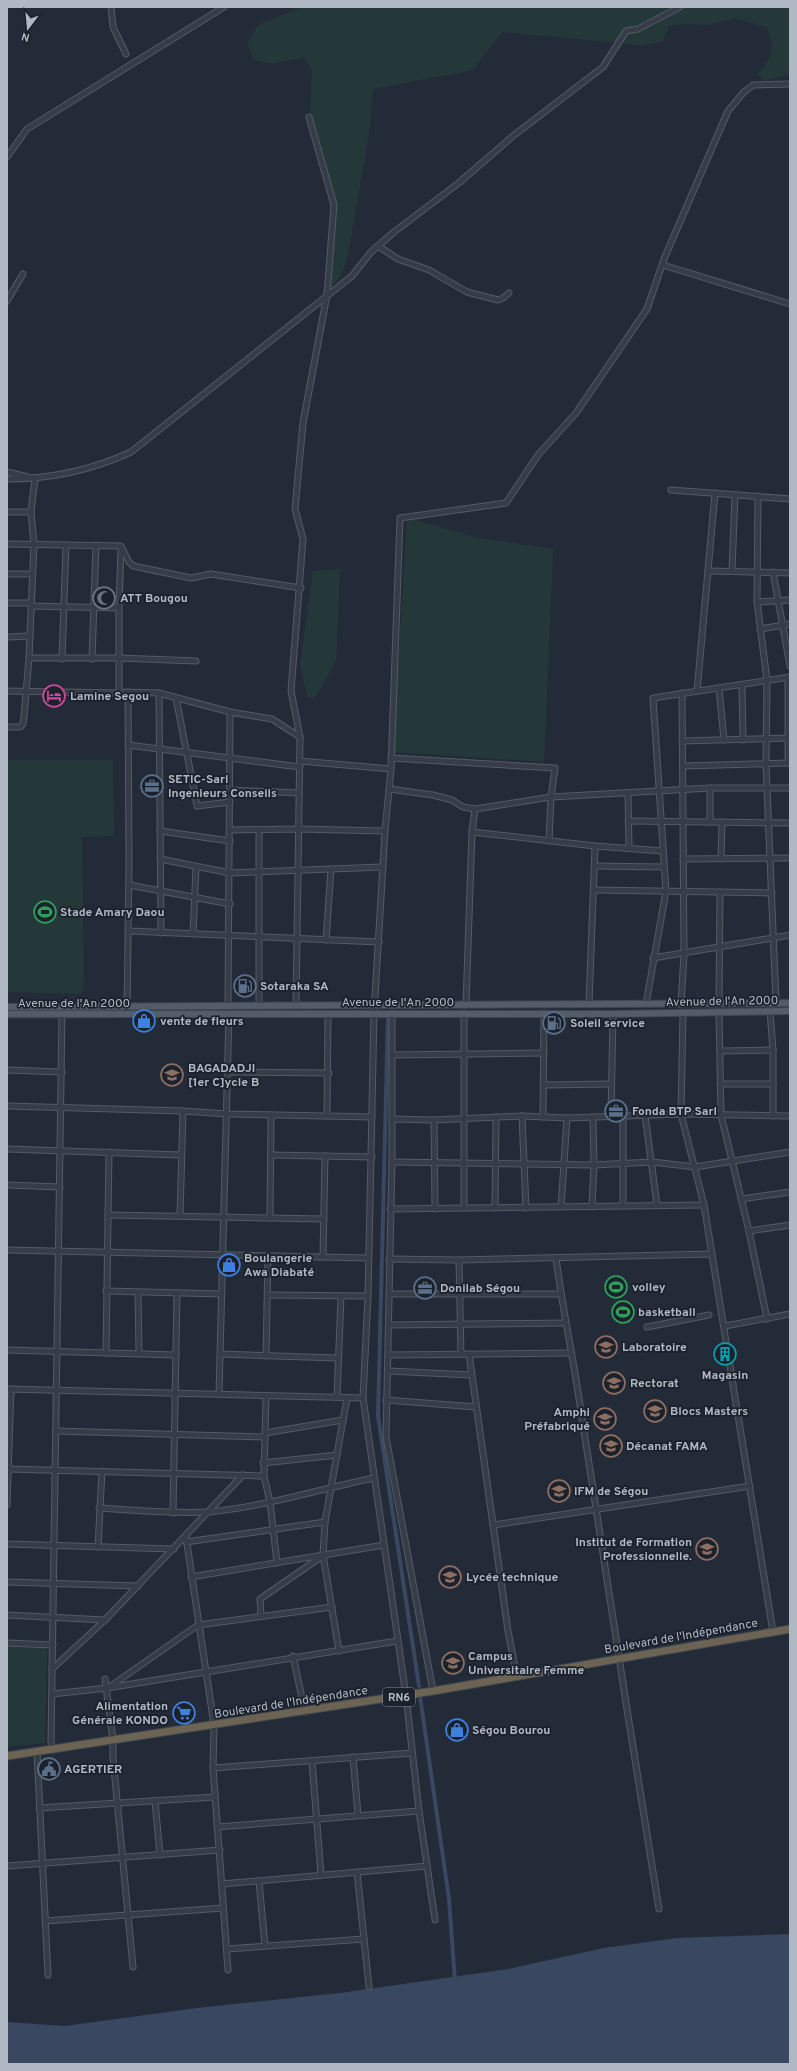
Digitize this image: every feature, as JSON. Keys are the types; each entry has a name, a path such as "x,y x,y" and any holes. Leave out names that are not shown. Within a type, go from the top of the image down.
{"highway":[{"name":"Boulevard de l'Indépendance","path":"7,1756 406,1696 790,1629"}],"main road":[{"name":"Avenue de l'An 2000","path":"7,1007 790,1003"},
{"name":"Avenue de l'An 2000","path":"7,1014 328,1014 464,1012 613,1014 790,1011"}],"street":[{"path":"111,7 113,27 126,54"},
{"path":"7,158 27,129 224,7"},
{"path":"7,479 35,479 62,474 110,462 131,452 352,276 378,246 460,182 513,136 603,67 626,30 638,29 680,7"},
{"path":"435,1920 419,1811 406,1696 363,1398 372,1157 374,1013 385,831 391,769 400,518 506,503 538,454 576,413 647,309 664,259 728,111 744,92 754,85 790,84"},
{"path":"296,1005 300,736 291,691 301,588 303,539 295,510 303,423 327,295 334,205 309,117"},
{"path":"378,246 398,259 429,270 467,292 498,300 509,293"},
{"path":"663,265 790,304"},
{"path":"7,301 23,274"},
{"path":"7,472 35,479"},
{"path":"7,727 22,726 26,691 29,658 31,574 34,544 31,512 35,479"},
{"path":"671,490 790,499"},
{"path":"697,691 715,493"},
{"path":"732,571 735,495"},
{"path":"758,496 757,602 767,680 766,764 776,1002"},
{"path":"7,512 31,512"},
{"path":"7,544 121,546"},
{"path":"62,659 66,545"},
{"path":"92,659 96,545"},
{"path":"121,546 129,562 133,566 191,578 211,574 301,588"},
{"path":"119,693 121,546"},
{"path":"708,571 790,572"},
{"path":"773,572 790,666"},
{"path":"7,574 31,574"},
{"path":"757,602 790,600"},
{"path":"7,603 119,608"},
{"path":"760,628 790,624"},
{"path":"7,637 29,636"},
{"path":"29,658 119,658 196,661"},
{"path":"646,1004 666,891 660,822 653,698 767,680 789,678 789,763 683,766"},
{"path":"742,684 743,740"},
{"path":"719,688 724,740"},
{"path":"7,691 159,693 230,712 272,719 300,736"},
{"path":"127,1014 129,931 128,692"},
{"path":"159,693 161,933"},
{"path":"680,1004 684,954 682,693"},
{"path":"176,698 197,806 230,802"},
{"path":"228,1006 230,904 230,712"},
{"path":"682,741 789,738"},
{"path":"128,745 300,767"},
{"path":"391,758 555,768 551,796 549,841"},
{"path":"300,761 391,769"},
{"path":"389,789 433,795 452,800 463,807 475,808 551,796 682,791 710,788 790,788"},
{"path":"710,788 710,822"},
{"path":"230,790 299,793"},
{"path":"628,793 629,848"},
{"path":"466,1004 472,832 475,808"},
{"path":"628,821 683,823 790,823"},
{"path":"721,858 722,822"},
{"path":"230,830 298,829 385,831"},
{"path":"259,830 259,1005"},
{"path":"160,831 230,841"},
{"path":"472,832 595,846 663,851"},
{"path":"590,1004 595,890 595,846"},
{"path":"683,859 790,858"},
{"path":"160,859 230,873 383,867"},
{"path":"595,866 664,867"},
{"path":"192,934 196,867"},
{"path":"326,940 332,869"},
{"path":"129,885 230,904"},
{"path":"595,890 666,891 683,893 772,893"},
{"path":"719,1003 720,892"},
{"path":"129,931 379,942"},
{"path":"653,958 790,935"},
{"path":"770,1011 773,1050 773,1116"},
{"path":"464,1012 464,1208"},
{"path":"683,1012 681,1114 704,1205 725,1326 773,1632"},
{"path":"719,1012 721,1115 749,1231 766,1319"},
{"path":"219,1394 230,1013"},
{"path":"392,1013 392,1162 386,1437 433,1691"},
{"path":"543,1116 544,1013"},
{"path":"53,1750 51,1742 60,1150 62,1106 62,1014"},
{"path":"327,1116 329,1073 328,1014"},
{"path":"611,1116 613,1014"},
{"path":"720,1050 773,1050"},
{"path":"392,1055 544,1053"},
{"path":"7,1070 62,1072"},
{"path":"229,1072 329,1073"},
{"path":"544,1085 611,1084"},
{"path":"720,1084 773,1084"},
{"path":"7,1106 62,1106 228,1114 372,1116"},
{"path":"180,1216 180,1155 183,1111"},
{"path":"392,1119 434,1120 522,1116 567,1118 681,1114 790,1116"},
{"path":"270,1218 271,1115"},
{"path":"522,1116 526,1208"},
{"path":"623,1116 623,1206"},
{"path":"645,1116 657,1206"},
{"path":"495,1208 496,1117"},
{"path":"592,1117 594,1165 592,1207"},
{"path":"561,1207 567,1118"},
{"path":"434,1120 435,1209"},
{"path":"7,1149 180,1155"},
{"path":"106,1353 109,1152"},
{"path":"392,1162 564,1165 652,1162 695,1167 790,1152"},
{"path":"271,1155 372,1157"},
{"path":"323,1257 326,1156"},
{"path":"7,1185 60,1187"},
{"path":"741,1199 790,1192"},
{"path":"390,1210 704,1205"},
{"path":"108,1215 324,1219"},
{"path":"749,1231 790,1225"},
{"path":"7,1250 368,1258"},
{"path":"389,1259 459,1260 712,1254"},
{"path":"266,1356 268,1256"},
{"path":"556,1258 565,1323 580,1403 594,1510 659,1909"},
{"path":"459,1260 459,1324 461,1354"},
{"path":"106,1292 222,1294"},
{"path":"138,1292 138,1354"},
{"path":"173,1513 177,1293"},
{"path":"389,1294 561,1294"},
{"path":"268,1295 368,1296"},
{"path":"337,1397 337,1358 341,1296"},
{"path":"725,1326 790,1314"},
{"path":"647,1327 709,1315"},
{"path":"389,1325 565,1323"},
{"path":"7,1350 176,1355"},
{"path":"388,1355 570,1353"},
{"path":"221,1354 337,1358"},
{"path":"469,1354 493,1525 517,1677"},
{"path":"388,1371 471,1375"},
{"path":"7,1505 9,1389 363,1398"},
{"path":"266,1396 264,1476 270,1502 276,1563"},
{"path":"339,1651 323,1555 325,1522 347,1398"},
{"path":"386,1400 476,1407"},
{"path":"56,1432 174,1435 265,1435 343,1420"},
{"path":"264,1463 337,1455"},
{"path":"8,1469 264,1476"},
{"path":"98,1547 102,1471"},
{"path":"52,1669 105,1620 174,1549 186,1539 243,1475"},
{"path":"99,1508 173,1513 209,1512 270,1502 374,1478"},
{"path":"493,1525 750,1486"},
{"path":"186,1539 273,1530 325,1522"},
{"path":"186,1539 214,1725 213,1768 228,1970"},
{"path":"7,1544 174,1549"},
{"path":"191,1577 384,1545"},
{"path":"261,1616 260,1599 323,1555"},
{"path":"7,1582 138,1586"},
{"path":"107,1688 198,1625 332,1607"},
{"path":"7,1615 105,1620"},
{"path":"52,1694 107,1688 293,1656 339,1651 397,1640"},
{"path":"7,1643 53,1644"},
{"path":"293,1656 304,1712"},
{"path":"106,1679 113,1740 117,1802 133,1967"},
{"path":"37,1752 48,1975"},
{"path":"213,1768 412,1753"},
{"path":"353,1757 358,1815"},
{"path":"312,1760 321,1876"},
{"path":"39,1808 215,1797"},
{"path":"155,1801 160,1855"},
{"path":"217,1827 419,1811"},
{"path":"7,1866 220,1850"},
{"path":"222,1884 427,1866"},
{"path":"357,1872 369,1986"},
{"path":"259,1881 265,1946"},
{"path":"45,1921 223,1908"},
{"path":"227,1949 364,1939"}],"shaded area":[{"path":"301,7 790,7 790,74 766,81 757,75 769,57 772,48 766,27 734,18 710,25 685,24 669,26 663,42 640,45 502,32 473,70 373,89 369,134 348,255 341,276 331,287 337,206 310,114 312,71 304,57 271,64 254,60 247,44 258,25"},
{"path":"407,518 479,538 553,549 544,762 393,752"},
{"path":"340,569 336,661 314,699 307,696 300,665 313,571"},
{"path":"7,760 113,760 114,836 82,837 84,988 82,988 82,994 7,992"},
{"name":"basketball","path":"627,1299 631,1323 619,1325 615,1301"},
{"path":"7,1647 47,1648 45,1743 7,1747"}],"water":[{"path":"790,1934 790,2064 7,2064 7,2022 65,2026 197,2008 340,1993 508,1969 604,1948 677,1938"}],"waterway":[{"path":"388,1016 378,1416 419,1686"},
{"path":"64,1018 208,1017"},
{"path":"7,1018 60,1018"},
{"path":"420,1696 449,1899 455,1982"}],"place":[{"name":"ATT Bougou","path":"104,598"},
{"name":"Lamine Segou","path":"54,696"},
{"name":"SETIC-Sarl Ingenieurs Conseils","path":"152,786"},
{"name":"Stade Amary Daou","path":"45,912"},
{"name":"Sotaraka SA","path":"245,986"},
{"name":"vente de fleurs","path":"144,1021"},
{"name":"Soleil service","path":"554,1023"},
{"name":"BAGADADJI [1er C]ycle B","path":"172,1075"},
{"name":"Fonda BTP Sarl","path":"616,1111"},
{"name":"Boulangerie Awa Diabaté","path":"229,1265"},
{"name":"volley","path":"616,1287"},
{"name":"Donilab Ségou","path":"425,1288"},
{"name":"basketball","path":"623,1312"},
{"name":"Laboratoire","path":"606,1347"},
{"name":"Magasin","path":"725,1354"},
{"name":"Rectorat","path":"614,1383"},
{"name":"Blocs Masters","path":"655,1411"},
{"name":"Amphi Préfabriqué","path":"605,1419"},
{"name":"Décanat FAMA","path":"611,1446"},
{"name":"IFM de Ségou","path":"559,1491"},
{"name":"Institut de Formation Professionnelle.","path":"707,1549"},
{"name":"Lycée technique","path":"450,1577"},
{"name":"Campus Universitaire Femme","path":"453,1663"},
{"name":"Alimentation Générale KONDO","path":"184,1713"},
{"name":"Ségou Bourou","path":"457,1730"},
{"name":"AGERTIER","path":"49,1769"}]}
